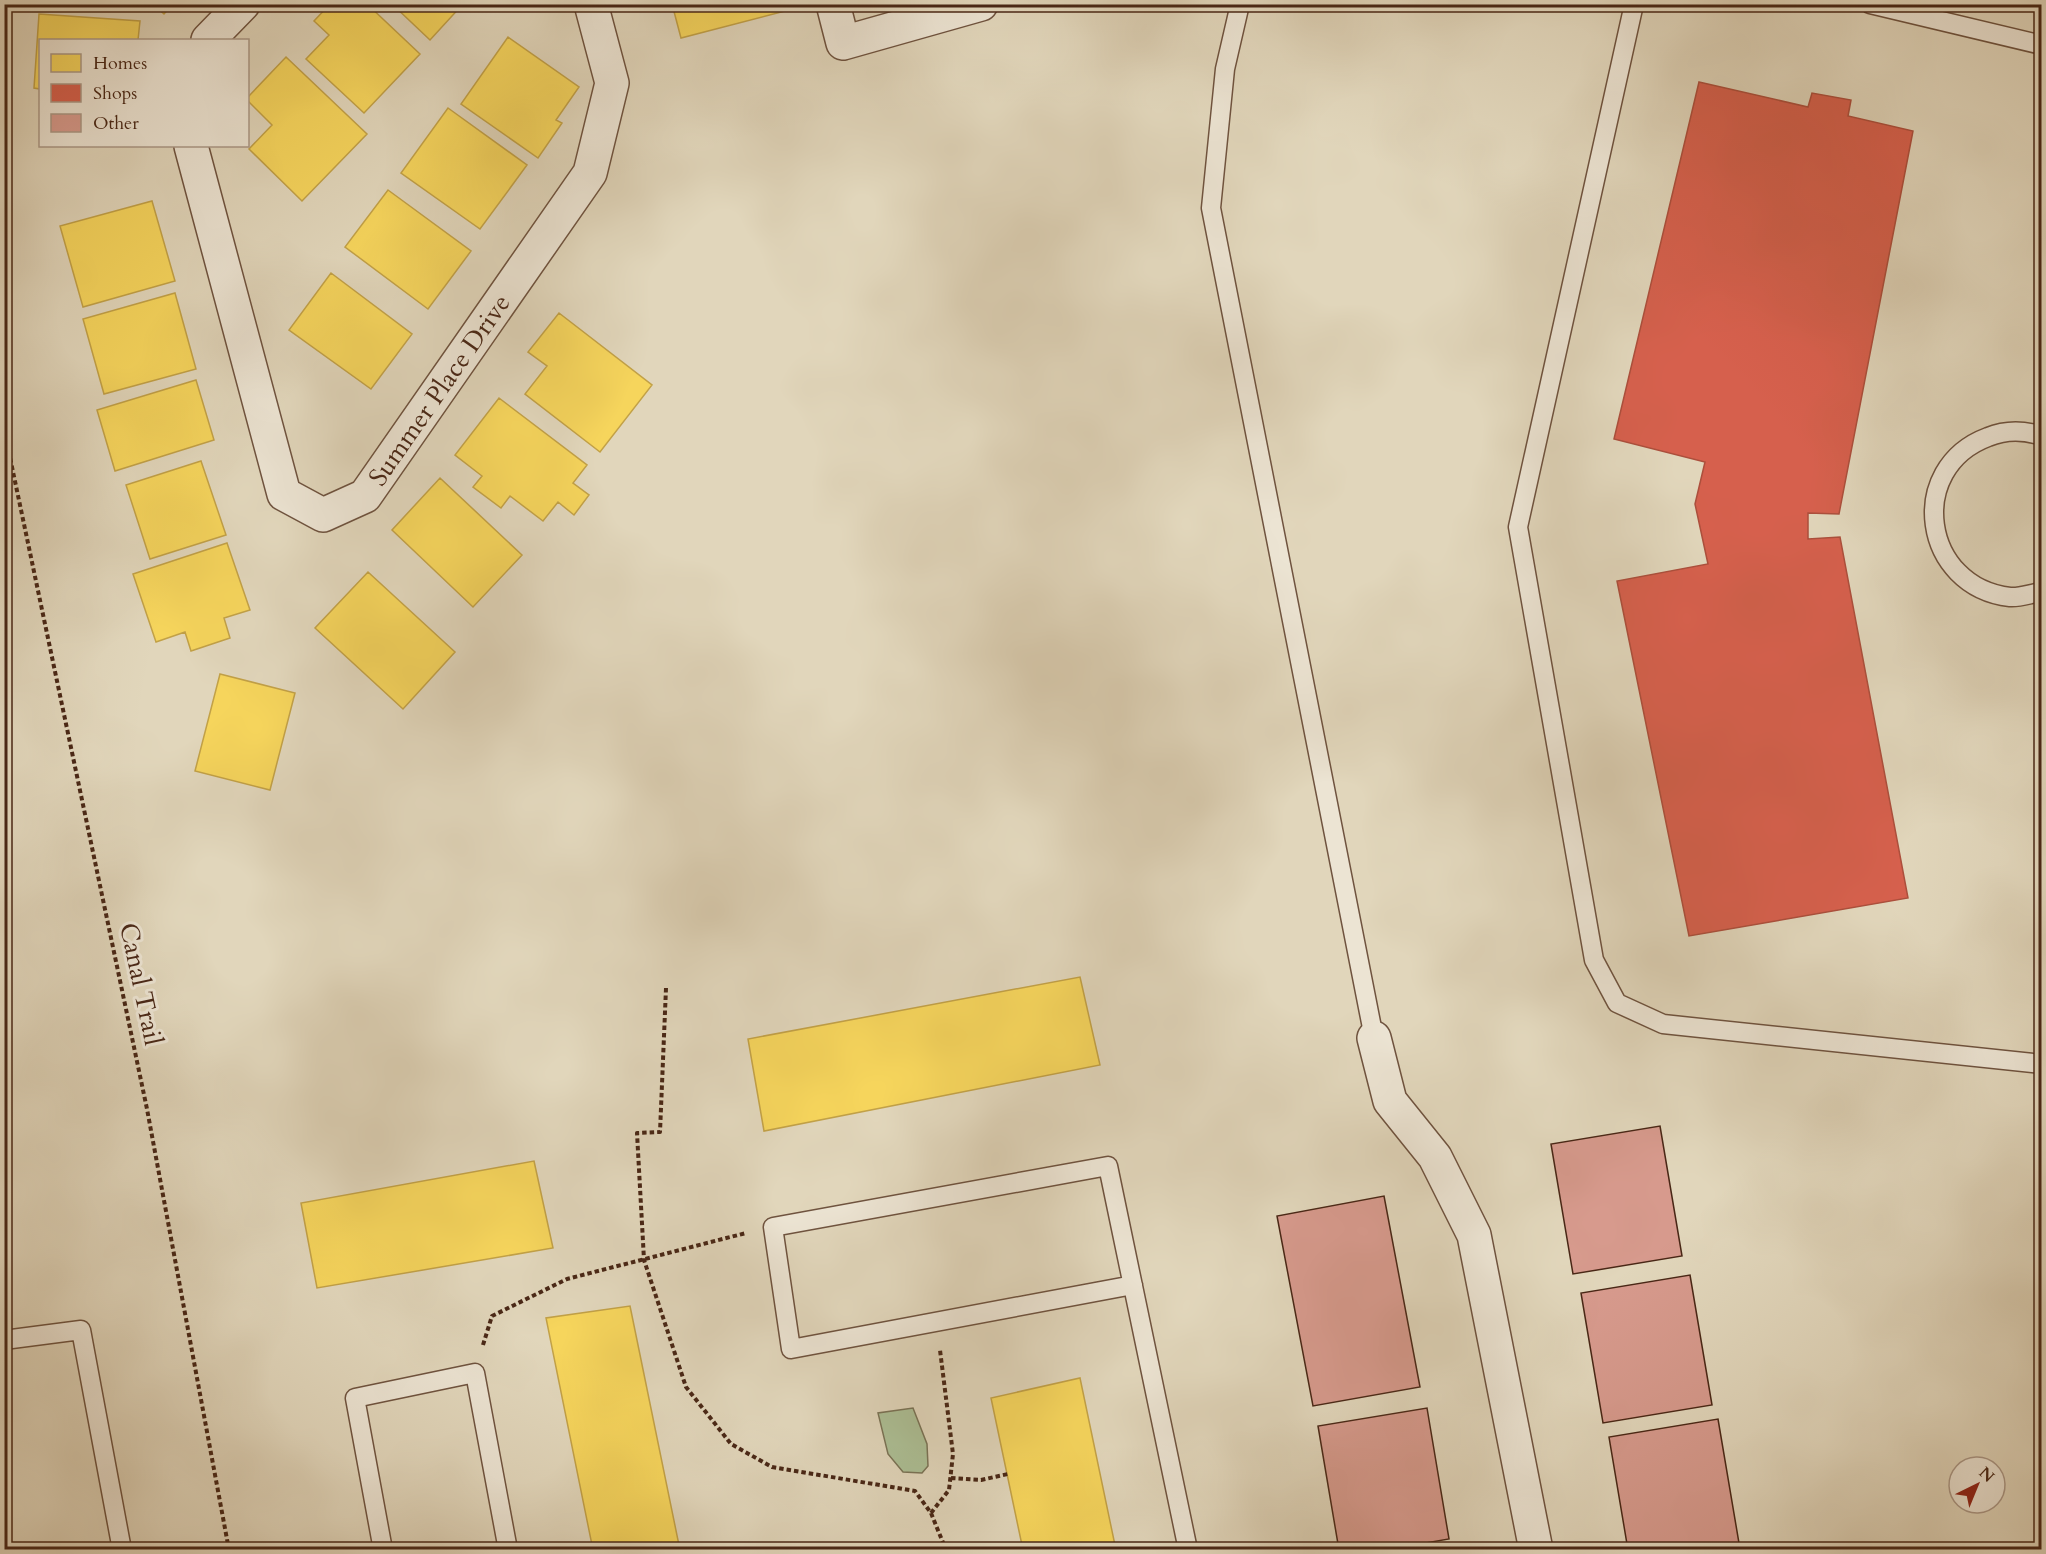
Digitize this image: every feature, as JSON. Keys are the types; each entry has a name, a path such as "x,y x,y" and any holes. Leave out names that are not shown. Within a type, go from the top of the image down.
{"street":[{"path":"209,39 243,4"},
{"name":"Summer Place Drive","path":"191,147 284,494 322,515 365,496 590,173 612,83 591,4"},
{"path":"833,4 843,43 981,4"},
{"path":"1374,1038 1390,1101 1435,1157 1474,1235 1536,1550"}],"lane":[{"path":"1240,4 1225,69 1211,208 1374,1038"},
{"path":"1635,4 1518,527 1594,960 1617,1003 1663,1024 2042,1064"},
{"path":"1870,4 2042,45"},
{"path":"2042,436 2029,432 2000,432 1973,442 1960,452 1942,475 1933,503 1935,532 1946,558 1959,574 1983,590 2012,597 2042,592"},
{"path":"1133,1286 791,1349 773,1227 1108,1166 1133,1286 1188,1550"},
{"path":"4,1340 81,1330 122,1550"},
{"path":"383,1550 355,1398 475,1373 508,1550"}],"path":[{"name":"Canal Trail","path":"4,429 147,1109 229,1550"},
{"path":"666,988 660,1132 637,1132 644,1260 686,1387 731,1444 772,1467 915,1491 932,1513 946,1550"},
{"path":"475,1373 492,1316 567,1279 773,1227"},
{"path":"932,1513 949,1490 953,1454 937,1322"},
{"path":"951,1478 981,1480 1008,1474"}],"green space":[{"path":"913,1408 927,1444 928,1466 922,1473 903,1472 888,1454 878,1413"}],"building: Homes":[{"path":"153,4 173,4 164,14"},
{"path":"330,4 367,4 420,54 364,113 306,59 329,35 314,21"},
{"path":"392,4 463,4 430,40"},
{"path":"672,4 787,4 789,10 681,38"},
{"path":"39,14 140,21 138,39 39,39 39,89 34,88"},
{"path":"508,37 579,87 556,120 562,123 538,158 461,104"},
{"path":"286,57 367,134 302,201 249,149 272,125 249,102 249,96"},
{"path":"448,108 527,165 480,229 401,173"},
{"path":"388,190 471,251 428,309 345,247"},
{"path":"152,201 175,281 83,307 60,226"},
{"path":"331,273 412,334 371,389 289,330"},
{"path":"175,293 196,369 104,394 83,319"},
{"path":"559,313 652,385 600,452 525,394 547,366 528,352"},
{"path":"196,380 214,440 115,471 97,410"},
{"path":"499,398 587,465 573,483 589,495 574,515 558,502 543,521 510,496 501,508 473,487 482,476 455,455"},
{"path":"201,461 226,535 150,559 126,485"},
{"path":"440,478 522,555 473,607 392,530"},
{"path":"227,543 250,610 224,618 230,638 191,651 185,632 156,642 133,574"},
{"path":"368,572 455,652 403,709 315,628"},
{"path":"220,674 295,693 270,790 195,771"},
{"path":"1080,977 1100,1065 764,1131 748,1039"},
{"path":"534,1161 553,1248 317,1288 301,1203"},
{"path":"630,1306 680,1550 593,1550 546,1318"},
{"path":"1080,1378 1116,1550 1023,1550 991,1398"}],"building: Shops":[{"path":"1699,82 1808,107 1812,93 1851,100 1848,116 1913,131 1839,514 1808,513 1808,539 1840,537 1908,898 1689,936 1617,581 1708,564 1695,504 1705,462 1614,439"}],"building: Other":[{"path":"1660,1126 1682,1256 1573,1274 1551,1144"},
{"path":"1384,1196 1420,1387 1313,1406 1277,1216"},
{"path":"1690,1275 1712,1405 1603,1423 1581,1293"},
{"path":"1427,1408 1449,1539 1385,1550 1339,1550 1318,1426"},
{"path":"1718,1419 1740,1549 1628,1550 1609,1437"}]}
